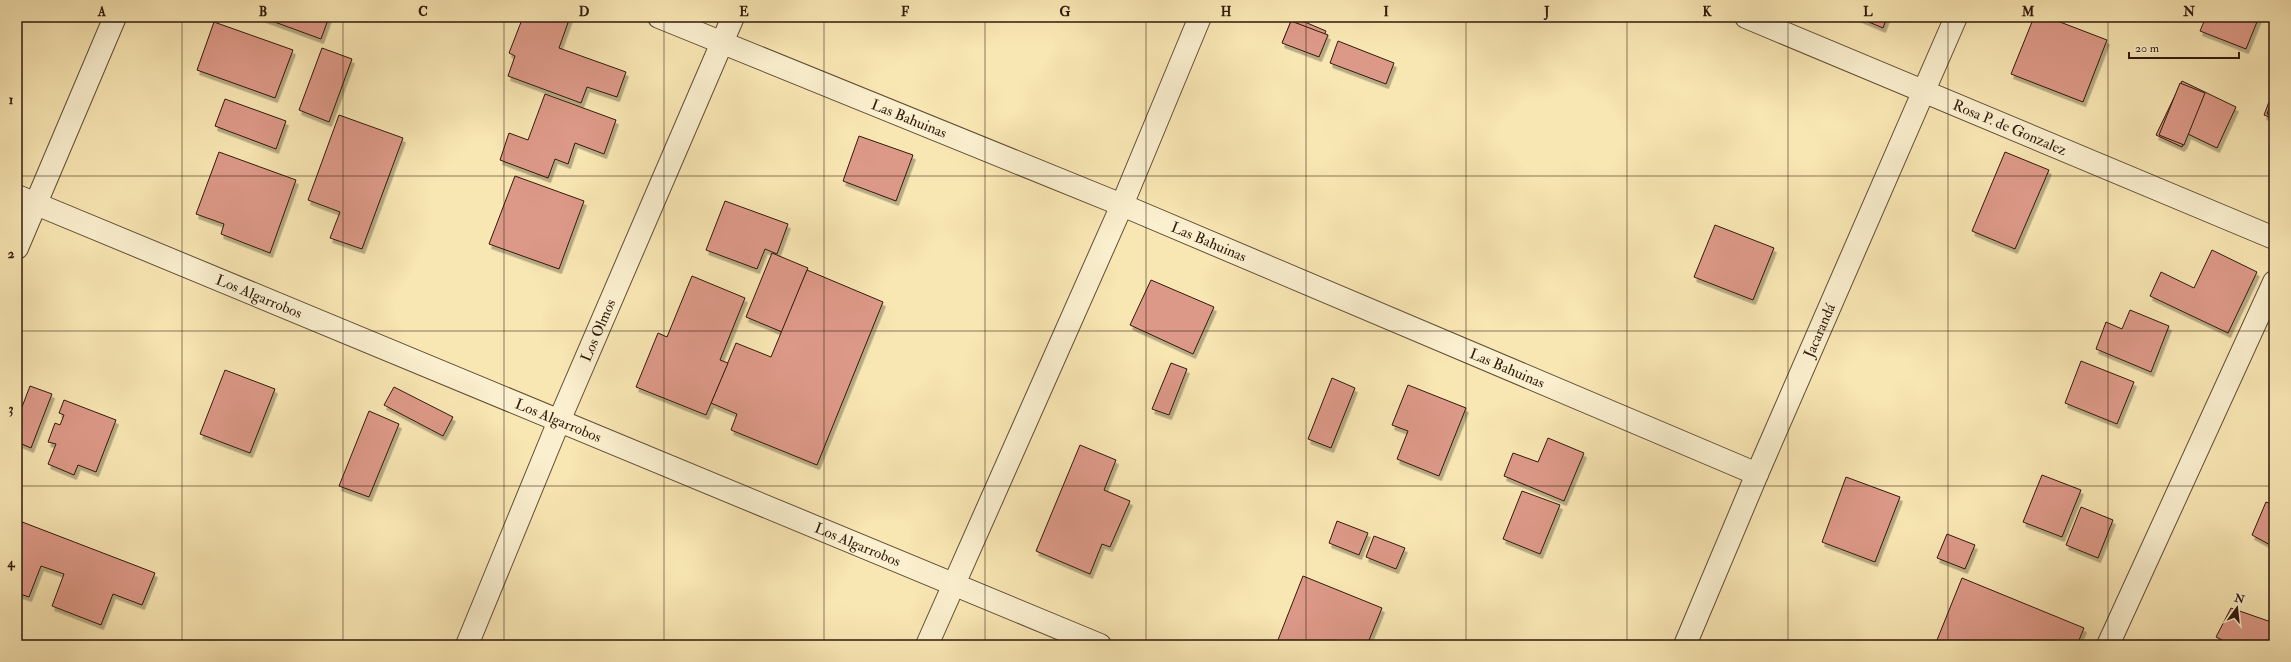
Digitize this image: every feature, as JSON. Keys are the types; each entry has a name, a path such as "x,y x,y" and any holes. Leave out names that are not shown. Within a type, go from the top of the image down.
{"street":[{"path":"17,248 26,200 115,17"},
{"name":"Las Bahuinas","path":"659,17 722,44 1122,205 1757,474"},
{"name":"Los Olmos","path":"467,645 559,421 733,17"},
{"path":"927,645 1122,205 1200,17"},
{"name":"Rosa P. de Gonzalez","path":"1746,17 2274,238"},
{"name":"Jacarandá","path":"1685,645 1757,474 1925,92 1956,17"},
{"name":"Los Algarrobos","path":"26,200 1100,645"},
{"path":"2108,645 2274,282"}],"building":[{"path":"261,17 329,17 321,39"},
{"path":"523,17 570,17 559,48 626,72 617,97 587,87 581,103 508,76 515,56 509,53"},
{"path":"1293,17 1326,31 1316,55 1283,41"},
{"path":"1857,17 1887,17 1883,28"},
{"path":"2034,17 2047,17 2107,40 2083,102 2011,74"},
{"path":"2206,17 2259,17 2246,49 2200,31"},
{"path":"1291,21 1328,35 1319,57 1282,43"},
{"path":"214,22 293,50 275,98 197,70"},
{"path":"1338,41 1394,63 1386,84 1330,63"},
{"path":"322,48 352,59 329,122 299,110"},
{"path":"2182,81 2236,107 2217,148 2188,134 2182,147 2156,135"},
{"path":"2180,83 2205,93 2184,145 2159,135"},
{"path":"2274,89 2274,119 2264,115"},
{"path":"545,94 616,120 604,154 575,143 568,164 555,159 548,178 500,160 509,133 528,140"},
{"path":"2274,94 2274,117 2267,114"},
{"path":"225,99 286,121 276,149 215,126"},
{"path":"339,115 403,138 362,249 330,238 340,212 308,200"},
{"path":"859,136 913,155 896,201 843,181"},
{"path":"219,152 296,180 270,253 221,234 224,224 196,214"},
{"path":"2005,152 2049,170 2015,249 1972,231"},
{"path":"515,176 584,201 559,269 489,244"},
{"path":"725,201 788,224 777,254 765,249 757,269 706,250"},
{"path":"1715,225 1774,248 1753,300 1694,277"},
{"path":"2212,250 2257,272 2228,333 2150,296 2161,272 2194,288"},
{"path":"772,253 808,268 782,332 746,317"},
{"path":"807,270 883,302 817,465 731,430 737,414 711,403 736,343 771,357"},
{"path":"692,276 745,298 720,360 728,363 706,415 636,387 658,333 667,337"},
{"path":"1151,280 1214,307 1193,354 1130,325"},
{"path":"2130,310 2169,326 2151,372 2096,349 2106,322 2122,329"},
{"path":"2081,361 2134,382 2117,424 2065,403"},
{"path":"1171,363 1187,369 1169,415 1152,409"},
{"path":"225,370 275,389 250,453 200,434"},
{"path":"1332,378 1355,388 1331,448 1308,439"},
{"path":"1408,385 1466,408 1439,476 1397,459 1408,431 1392,425"},
{"path":"30,386 52,394 31,448 17,442 17,420"},
{"path":"394,387 453,417 443,436 384,405"},
{"path":"64,400 116,420 96,472 78,465 74,475 48,464 56,444 48,442 55,423 60,425 64,415 59,413"},
{"path":"369,411 399,424 369,497 339,486"},
{"path":"1548,438 1584,453 1564,501 1504,476 1513,453 1538,462"},
{"path":"1080,445 1116,460 1104,490 1130,501 1110,547 1102,544 1090,574 1036,551"},
{"path":"2042,475 2081,490 2062,537 2023,522"},
{"path":"1846,477 1900,497 1875,562 1822,542"},
{"path":"1522,491 1560,505 1540,554 1503,539"},
{"path":"2266,502 2274,505 2274,547 2252,535"},
{"path":"2081,507 2113,520 2098,558 2066,545"},
{"path":"17,520 155,573 142,605 113,594 101,625 52,606 64,574 41,566 29,597 17,593"},
{"path":"1337,521 1368,533 1359,555 1329,543"},
{"path":"1947,534 1975,545 1965,569 1937,558"},
{"path":"1374,536 1405,548 1396,569 1366,557"},
{"path":"1303,576 1382,608 1367,645 1276,645"},
{"path":"1962,578 2084,628 2077,645 1950,645 1937,640"},
{"path":"2231,608 2274,623 2274,645 2232,645 2216,637"}]}
